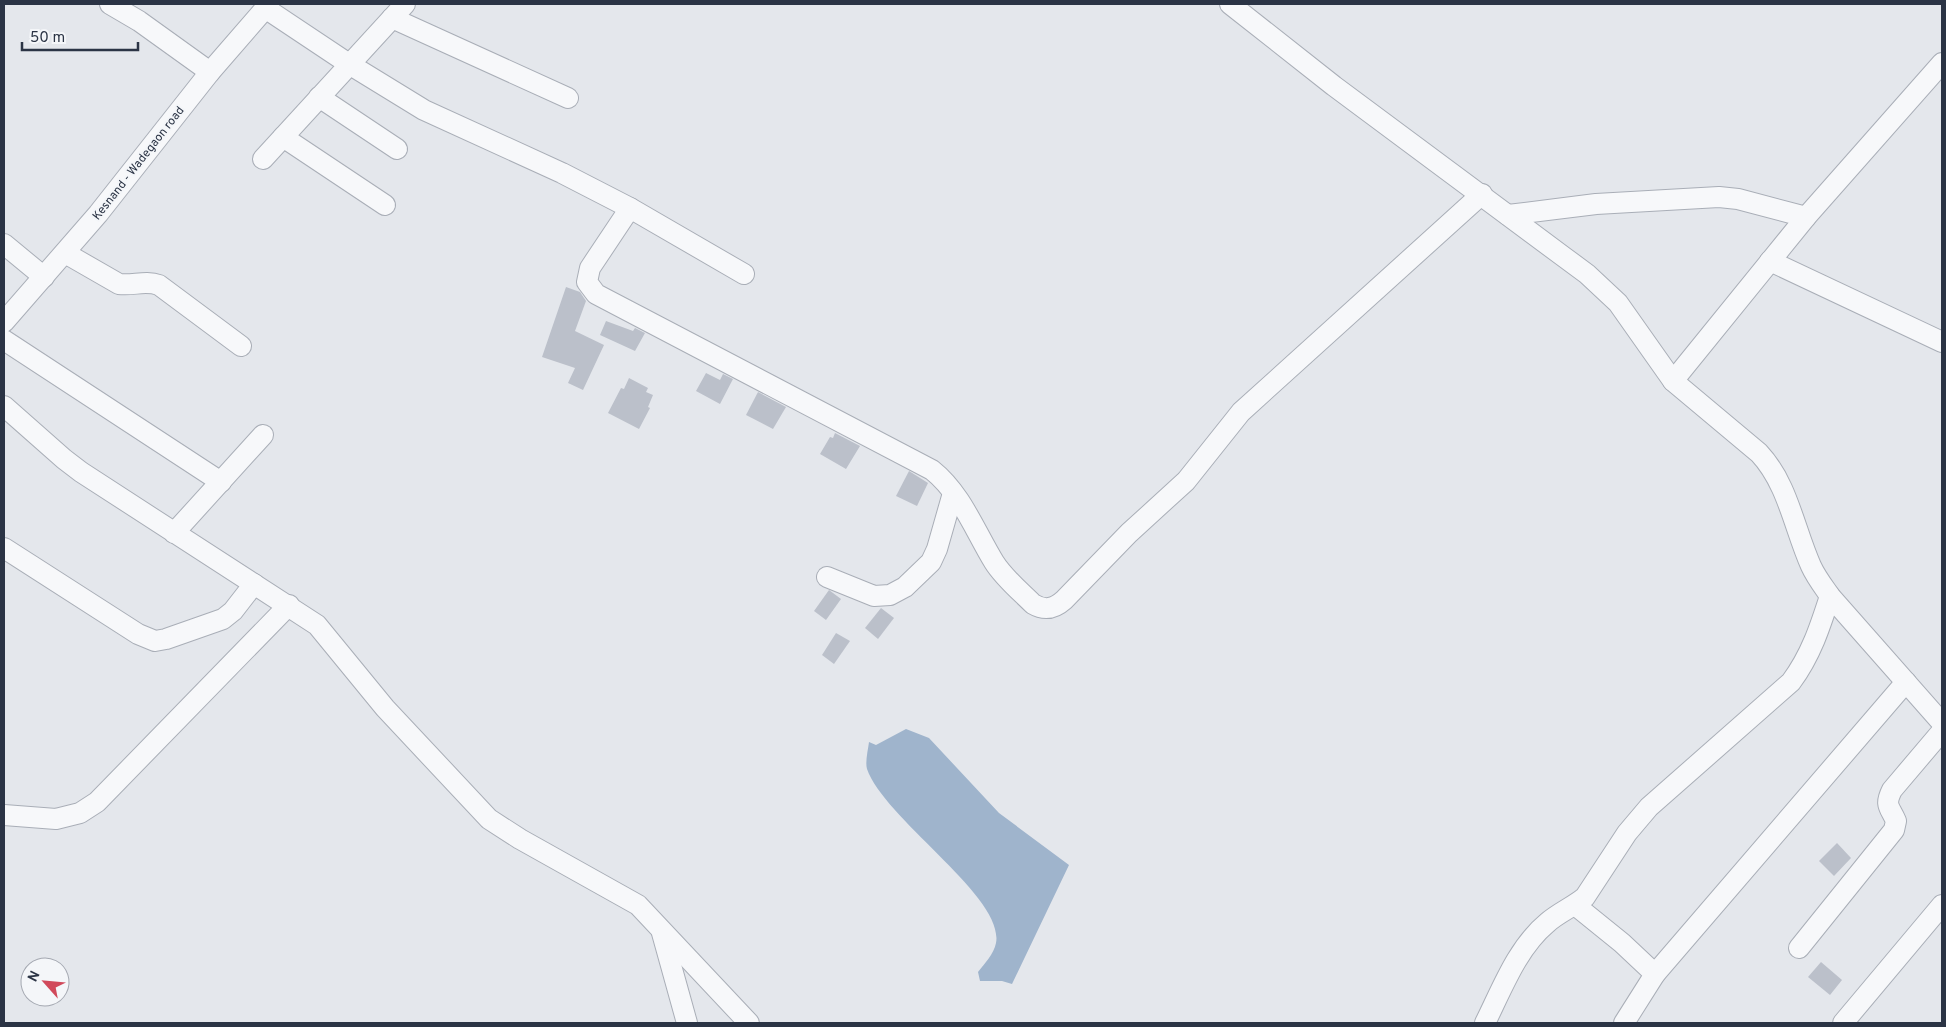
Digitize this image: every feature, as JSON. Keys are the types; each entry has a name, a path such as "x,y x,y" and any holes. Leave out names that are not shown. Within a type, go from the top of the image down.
{"street":[{"path":"110,4 139,21 210,72"},
{"path":"267,6 349,64 424,110 562,173 630,208 744,274"},
{"name":"Kesnand - Wadegaon road","path":"4,322 98,214 210,72 267,6"},
{"path":"1237,6 1334,86 1482,194 1579,268 1608,294 1632,321 1659,364 1673,381 1759,453 1769,464 1778,480 1811,565 1819,580 1830,596 1942,723"},
{"path":"263,159 399,11 568,98"},
{"path":"1673,381 1806,217 1942,63"},
{"path":"319,97 396,149"},
{"path":"283,137 385,206"},
{"path":"630,208 590,268 587,282 596,294 918,461 942,478 953,492 995,563 1012,583 1033,604 1040,608 1048,609 1056,607 1129,533 1186,481 1241,412 1482,194"},
{"path":"1508,215 1596,204 1719,197 1738,199 1806,217"},
{"path":"4,244 44,277"},
{"path":"65,253 119,284 128,286 147,282 159,285 241,346"},
{"path":"1770,261 1942,342"},
{"path":"4,340 221,482"},
{"path":"4,406 64,459 174,533 318,625 385,708 489,819 520,839 638,905 749,1023"},
{"path":"174,533 264,435"},
{"path":"827,577 874,596 890,595 905,587 932,562 953,492"},
{"path":"4,548 138,634 155,641 223,619 233,611 254,584"},
{"path":"1485,1023 1517,960 1532,937 1548,922 1576,905 1585,897 1627,833 1649,807 1791,682 1803,666 1815,642 1830,596"},
{"path":"4,815 56,818 80,813 97,802 289,605"},
{"path":"1624,1023 1655,974 1906,682"},
{"path":"1799,948 1894,830 1896,821 1888,806 1888,796 1942,730"},
{"path":"1842,1023 1942,904"},
{"path":"1576,905 1622,943 1655,974"},
{"path":"661,930 686,1023"}],"water":[{"path":"906,729 929,738 999,813 1069,865 1012,984 1002,981 980,981 978,972 991,955 996,943 994,924 982,904 964,881 896,811 878,789 867,769 866,759 869,742 876,745"}],"building":[{"path":"566,287 580,292 586,301 575,331 604,345 583,390 568,383 575,368 542,357"},
{"path":"606,321 633,331 635,328 645,333 635,351 600,335"},
{"path":"706,373 720,380 723,374 733,379 720,404 696,391"},
{"path":"629,378 648,388 646,392 653,395 648,407 650,408 639,429 608,413 621,388 624,389"},
{"path":"758,392 786,407 773,429 746,415"},
{"path":"835,433 860,446 846,469 820,454 830,437 833,438"},
{"path":"909,471 928,483 917,506 896,496"},
{"path":"829,590 841,599 826,620 814,611"},
{"path":"881,608 894,618 878,639 865,628"},
{"path":"836,633 850,641 834,664 822,655"},
{"path":"1837,843 1851,858 1834,876 1819,861"},
{"path":"1821,962 1842,980 1830,995 1808,977"}]}
